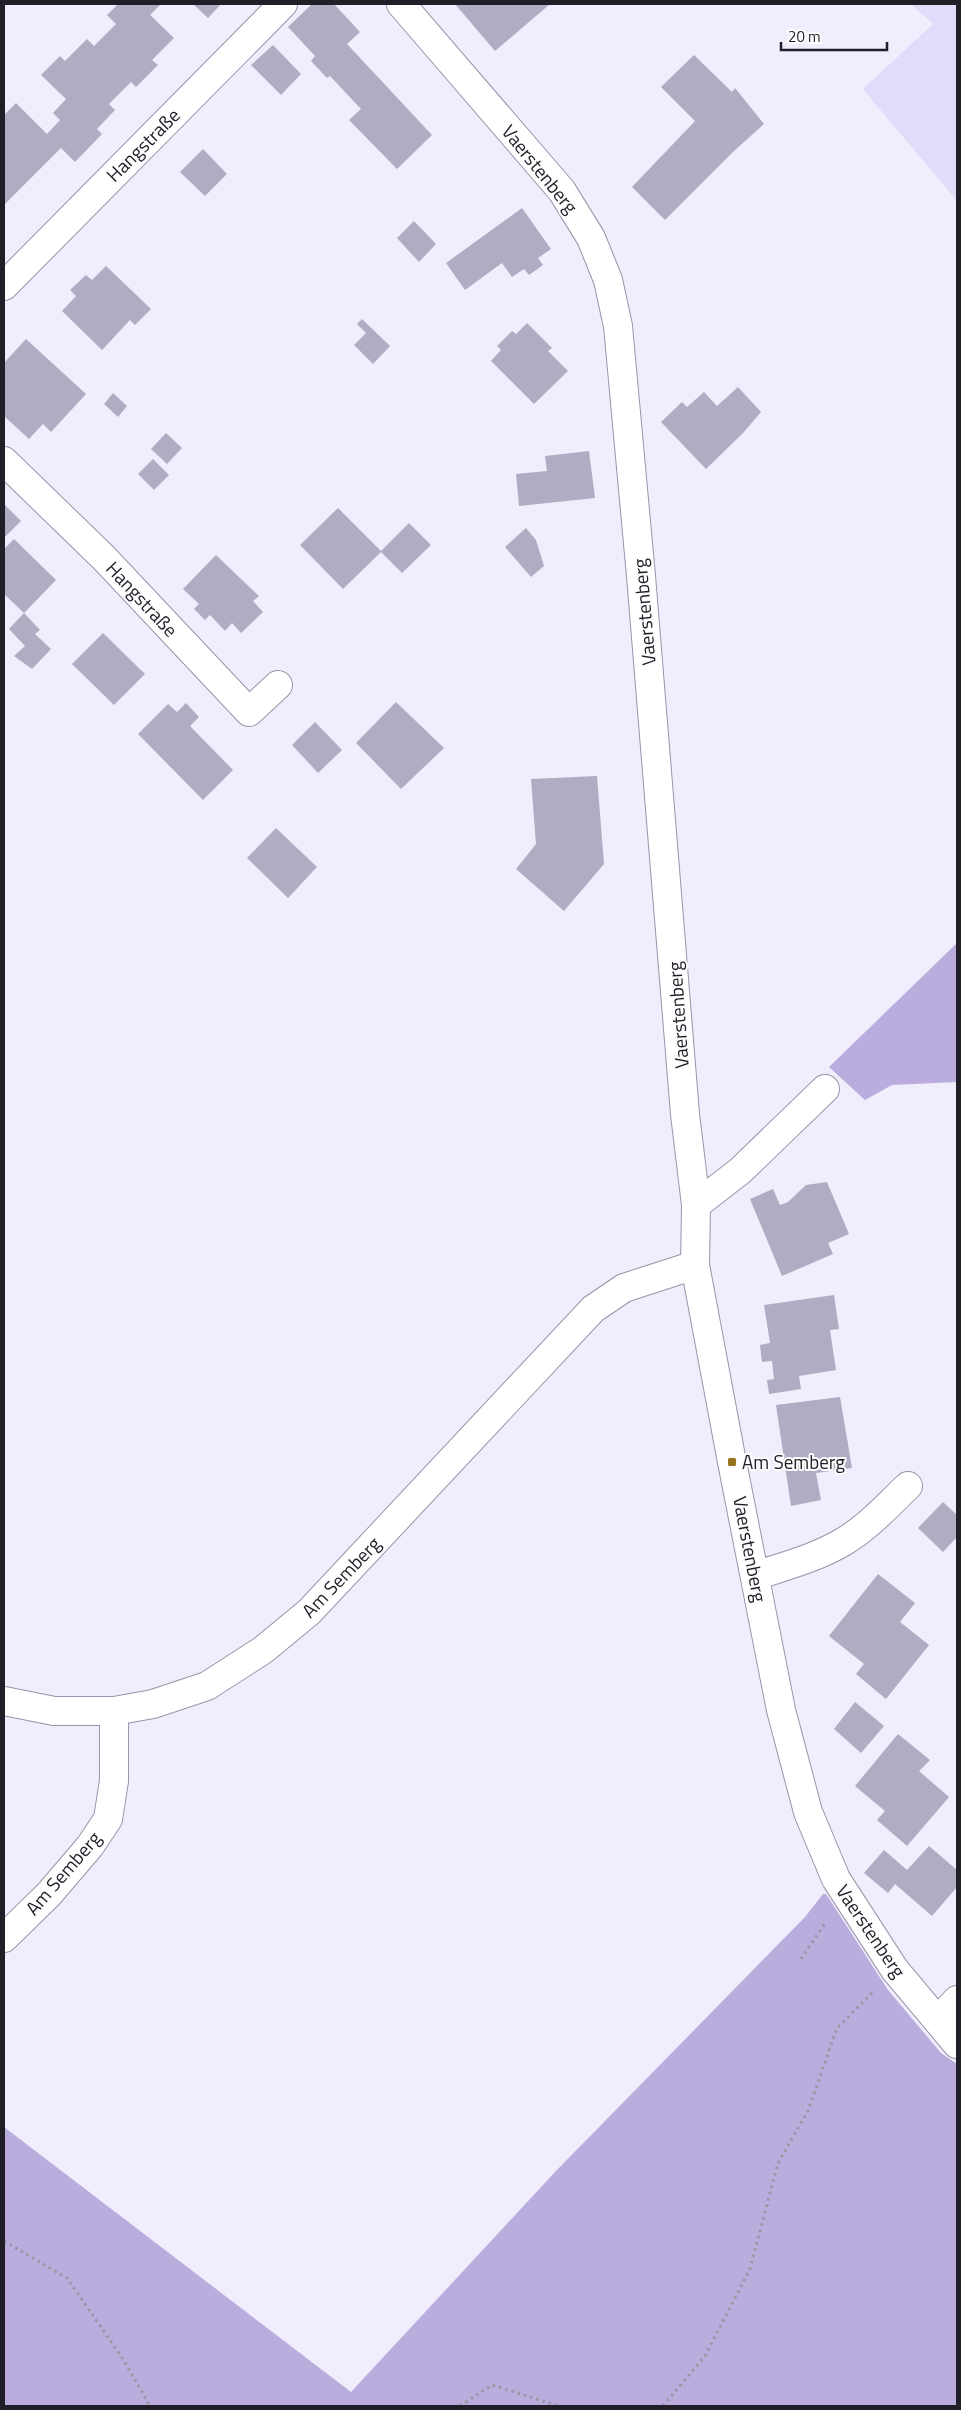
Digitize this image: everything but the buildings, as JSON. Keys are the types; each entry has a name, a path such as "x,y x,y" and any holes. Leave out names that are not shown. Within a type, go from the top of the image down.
{"street":[{"name":"Hangstraße","path":"4,286 283,4"},
{"name":"Vaerstenberg","path":"401,4 562,191 594,245 614,302 618,326 641,576 685,1114 696,1205 695,1265 781,1710 808,1812 836,1879 895,1970 957,2044"},
{"name":"Hangstraße","path":"4,461 104,558 249,712 278,685"},
{"path":"696,1205 740,1171 825,1089"},
{"name":"Am Semberg","path":"4,1701 54,1712 114,1711 153,1704 207,1686 263,1650 309,1612 593,1309 624,1288 695,1265"},
{"path":"755,1576 807,1559 843,1542 867,1524 908,1486"},
{"name":"Am Semberg","path":"4,1938 49,1894 90,1846 108,1819 114,1781 114,1711"},
{"path":"938,2020 957,2000"}],"path":[{"path":"801,1959 832,1912 850,1900"},
{"path":"663,2406 705,2356 750,2269 778,2163 808,2111 837,2028 895,1970"},
{"path":"4,2241 67,2278 123,2359 150,2406"},
{"path":"460,2406 492,2385 559,2406"}],"shaded area":[{"path":"911,4 957,4 957,201 863,89 933,24"},
{"path":"957,943 957,1082 892,1085 865,1100 829,1067"},
{"path":"823,1894 826,1894 888,1990 941,2053 957,2064 957,2406 4,2406 4,2127 351,2392 555,2172 805,1917"}],"place":[{"name":"Am Semberg","path":"732,1462"}]}
